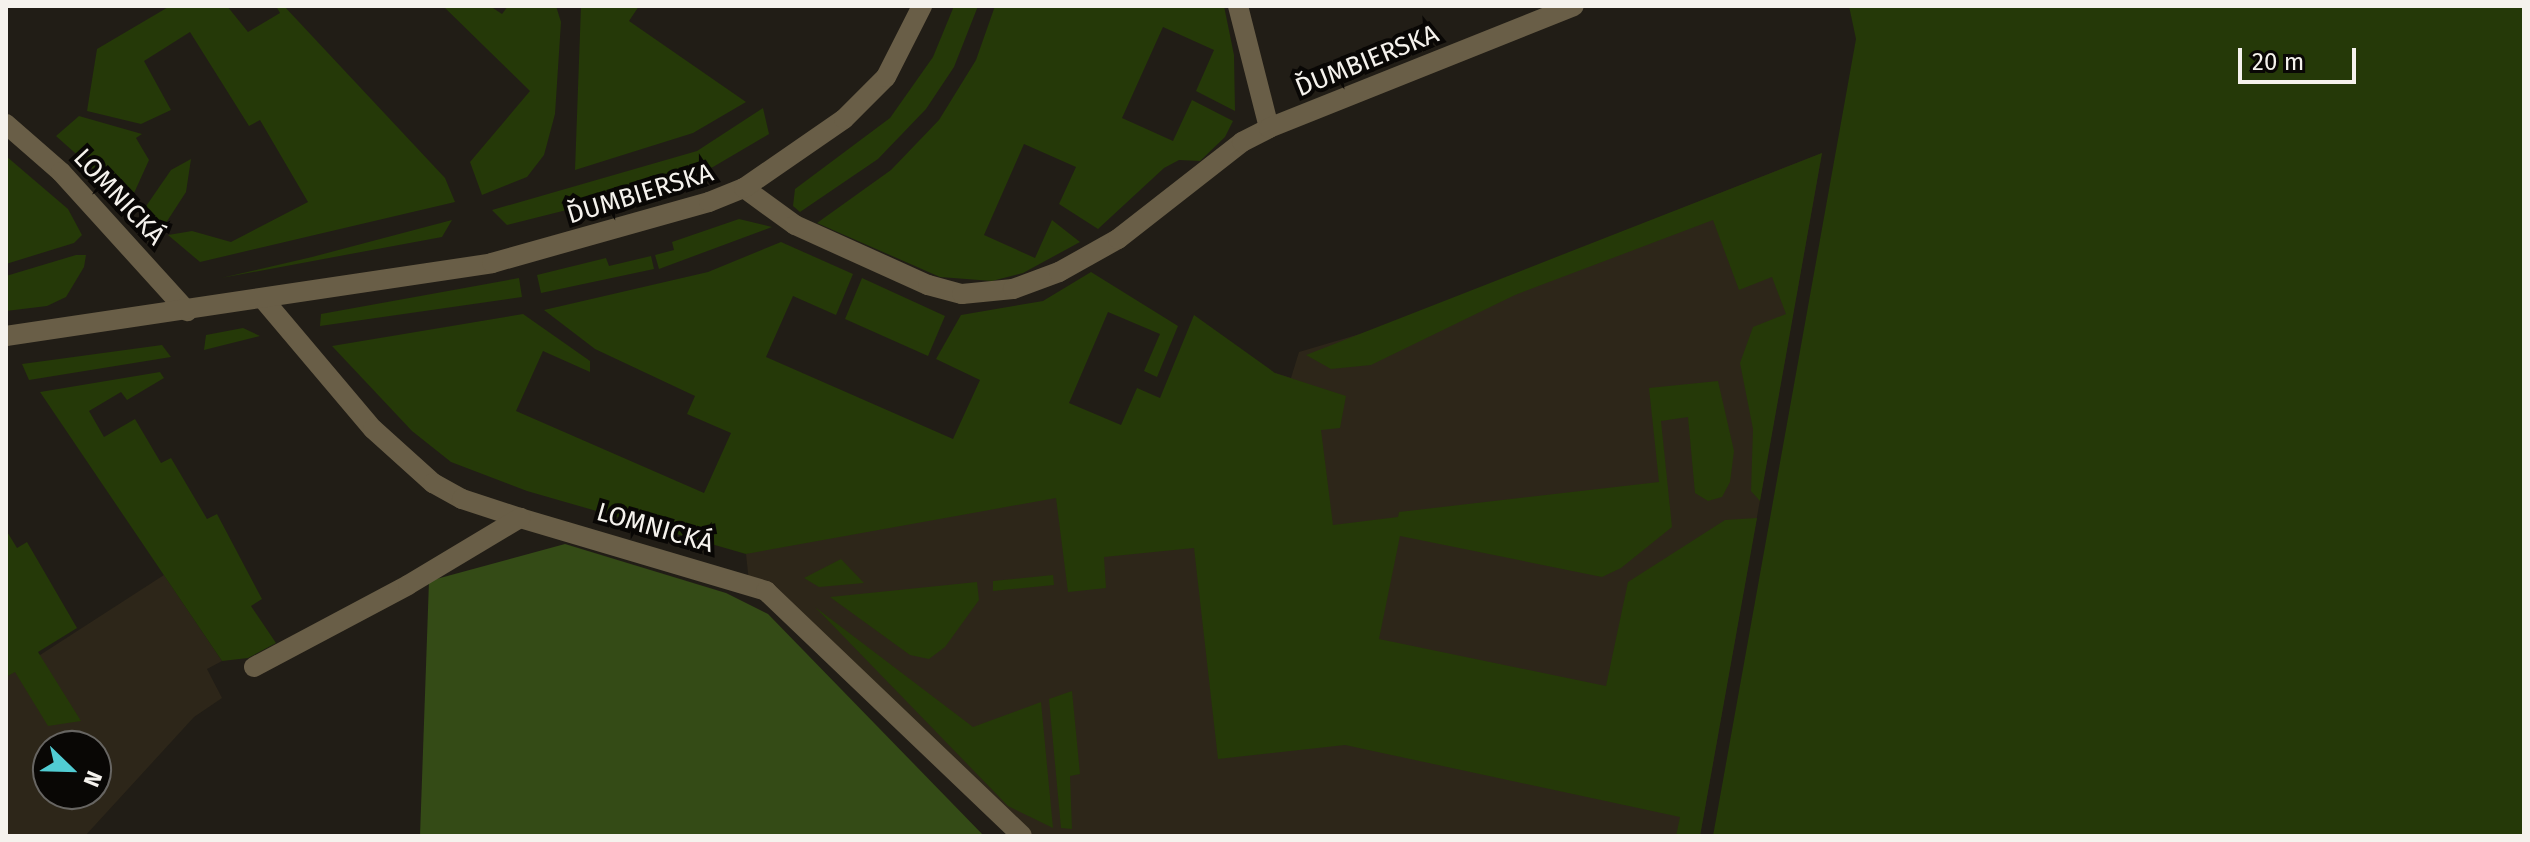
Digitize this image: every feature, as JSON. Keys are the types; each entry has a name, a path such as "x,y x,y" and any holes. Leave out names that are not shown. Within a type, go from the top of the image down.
{"street":[{"path":"744,188 814,144 866,98 886,77 922,6"},
{"name":"ĎUMBIERSKA","path":"1238,6 1269,128"},
{"name":"ĎUMBIERSKA","path":"6,336 503,261 674,213 744,188 795,225 928,285 981,295 1036,283 1118,239 1242,142 1269,128 1574,6"},
{"name":"LOMNICKÁ","path":"6,124 61,172 187,311"},
{"name":"LOMNICKÁ","path":"263,299 293,341 404,461 462,499 737,578 766,591 1022,836"},
{"path":"254,667 408,585 520,518"}],"shaded area":[{"path":"1822,153 1700,836 1022,836 749,582 746,554 1275,373 1291,378 1299,352 1370,331"},
{"path":"164,575 222,661 207,669 222,698 194,717 112,807 112,730 32,730 32,810 109,810 85,836 6,836 6,677"}],"green space":[{"path":"170,6 227,6 248,32 280,13 276,6 284,6 445,178 455,202 200,262 168,235 192,231 231,242 308,202 260,120 249,126 190,32 144,61 171,110 141,124 87,111 97,49"},
{"path":"443,6 490,6 502,14 508,6 556,6 561,22 555,114 544,155 527,177 482,195 470,162 530,91"},
{"path":"581,6 639,6 629,21 746,102 693,133 575,170"},
{"path":"954,6 978,6 954,67 926,109 878,159 800,212 793,206 795,189 890,118 933,57"},
{"path":"995,6 1224,6 1234,55 1235,111 1196,91 1214,50 1163,27 1122,118 1173,141 1192,100 1233,121 1225,137 1200,161 1179,160 1164,168 1098,229 1059,204 1076,167 1024,144 984,235 1035,258 1052,220 1080,242 1023,273 992,281 940,277 817,223 891,170 939,120 976,60"},
{"path":"1849,6 2524,6 2524,836 1713,836 1856,39"},
{"path":"763,108 769,134 713,167 670,184 507,225 492,210 697,151"},
{"path":"79,116 142,134 136,138 149,160 130,202 56,136"},
{"path":"1822,153 1760,501 1751,491 1753,429 1740,363 1753,327 1786,314 1772,277 1739,290 1713,220 1515,295 1371,365 1331,369 1306,355"},
{"path":"6,156 68,209 82,235 74,243 6,264"},
{"path":"191,159 186,192 162,229 142,212 171,170"},
{"path":"739,219 772,227 659,269 655,255 674,250 672,242"},
{"path":"452,220 442,237 221,278 312,257"},
{"path":"781,242 853,274 836,315 793,296 766,357 953,439 980,380 936,359 961,315 1043,301 1091,272 1178,326 1157,377 1144,371 1160,334 1108,312 1069,403 1121,425 1137,388 1160,398 1194,315 1275,373 1346,396 1340,428 1321,430 1333,525 1398,517 1399,512 1659,482 1649,388 1718,381 1734,451 1730,482 1722,497 1708,501 1695,493 1688,417 1661,421 1672,527 1621,568 1602,577 1400,536 1379,639 1606,686 1628,582 1725,520 1757,518 1700,836 1676,836 1680,817 1345,745 1218,759 1194,548 1104,557 1106,588 1068,592 1056,498 746,554 527,491 451,462 412,431 332,346 523,314 590,361 590,372 543,351 516,411 704,493 731,433 687,414 695,396 595,349 544,310 708,272"},
{"path":"76,255 86,255 84,267 66,297 47,306 6,311 6,276"},
{"path":"651,256 654,269 541,293 537,275 606,258 609,266"},
{"path":"519,278 522,297 320,326 321,314"},
{"path":"862,278 945,316 928,356 845,319"},
{"path":"243,328 260,336 204,350 206,335"},
{"path":"162,345 171,357 29,380 22,364"},
{"path":"160,372 164,378 127,400 121,392 89,411 104,437 135,419 161,463 171,458 207,519 217,514 262,599 251,606 276,643 248,658 222,661 40,392"},
{"path":"6,530 17,548 27,542 77,628 38,652 81,721 48,726 15,672 6,677"},
{"path":"565,544 726,593 768,614 984,836 420,836 429,581"},
{"path":"841,559 864,583 819,587 804,578"},
{"path":"1053,575 1054,585 993,591 993,581"},
{"path":"977,582 979,600 945,647 929,659 910,655 830,597"},
{"path":"815,607 973,727 1041,702 1053,828 1008,806"},
{"path":"1072,691 1080,774 1070,776 1072,829 1061,828 1049,699"}]}
